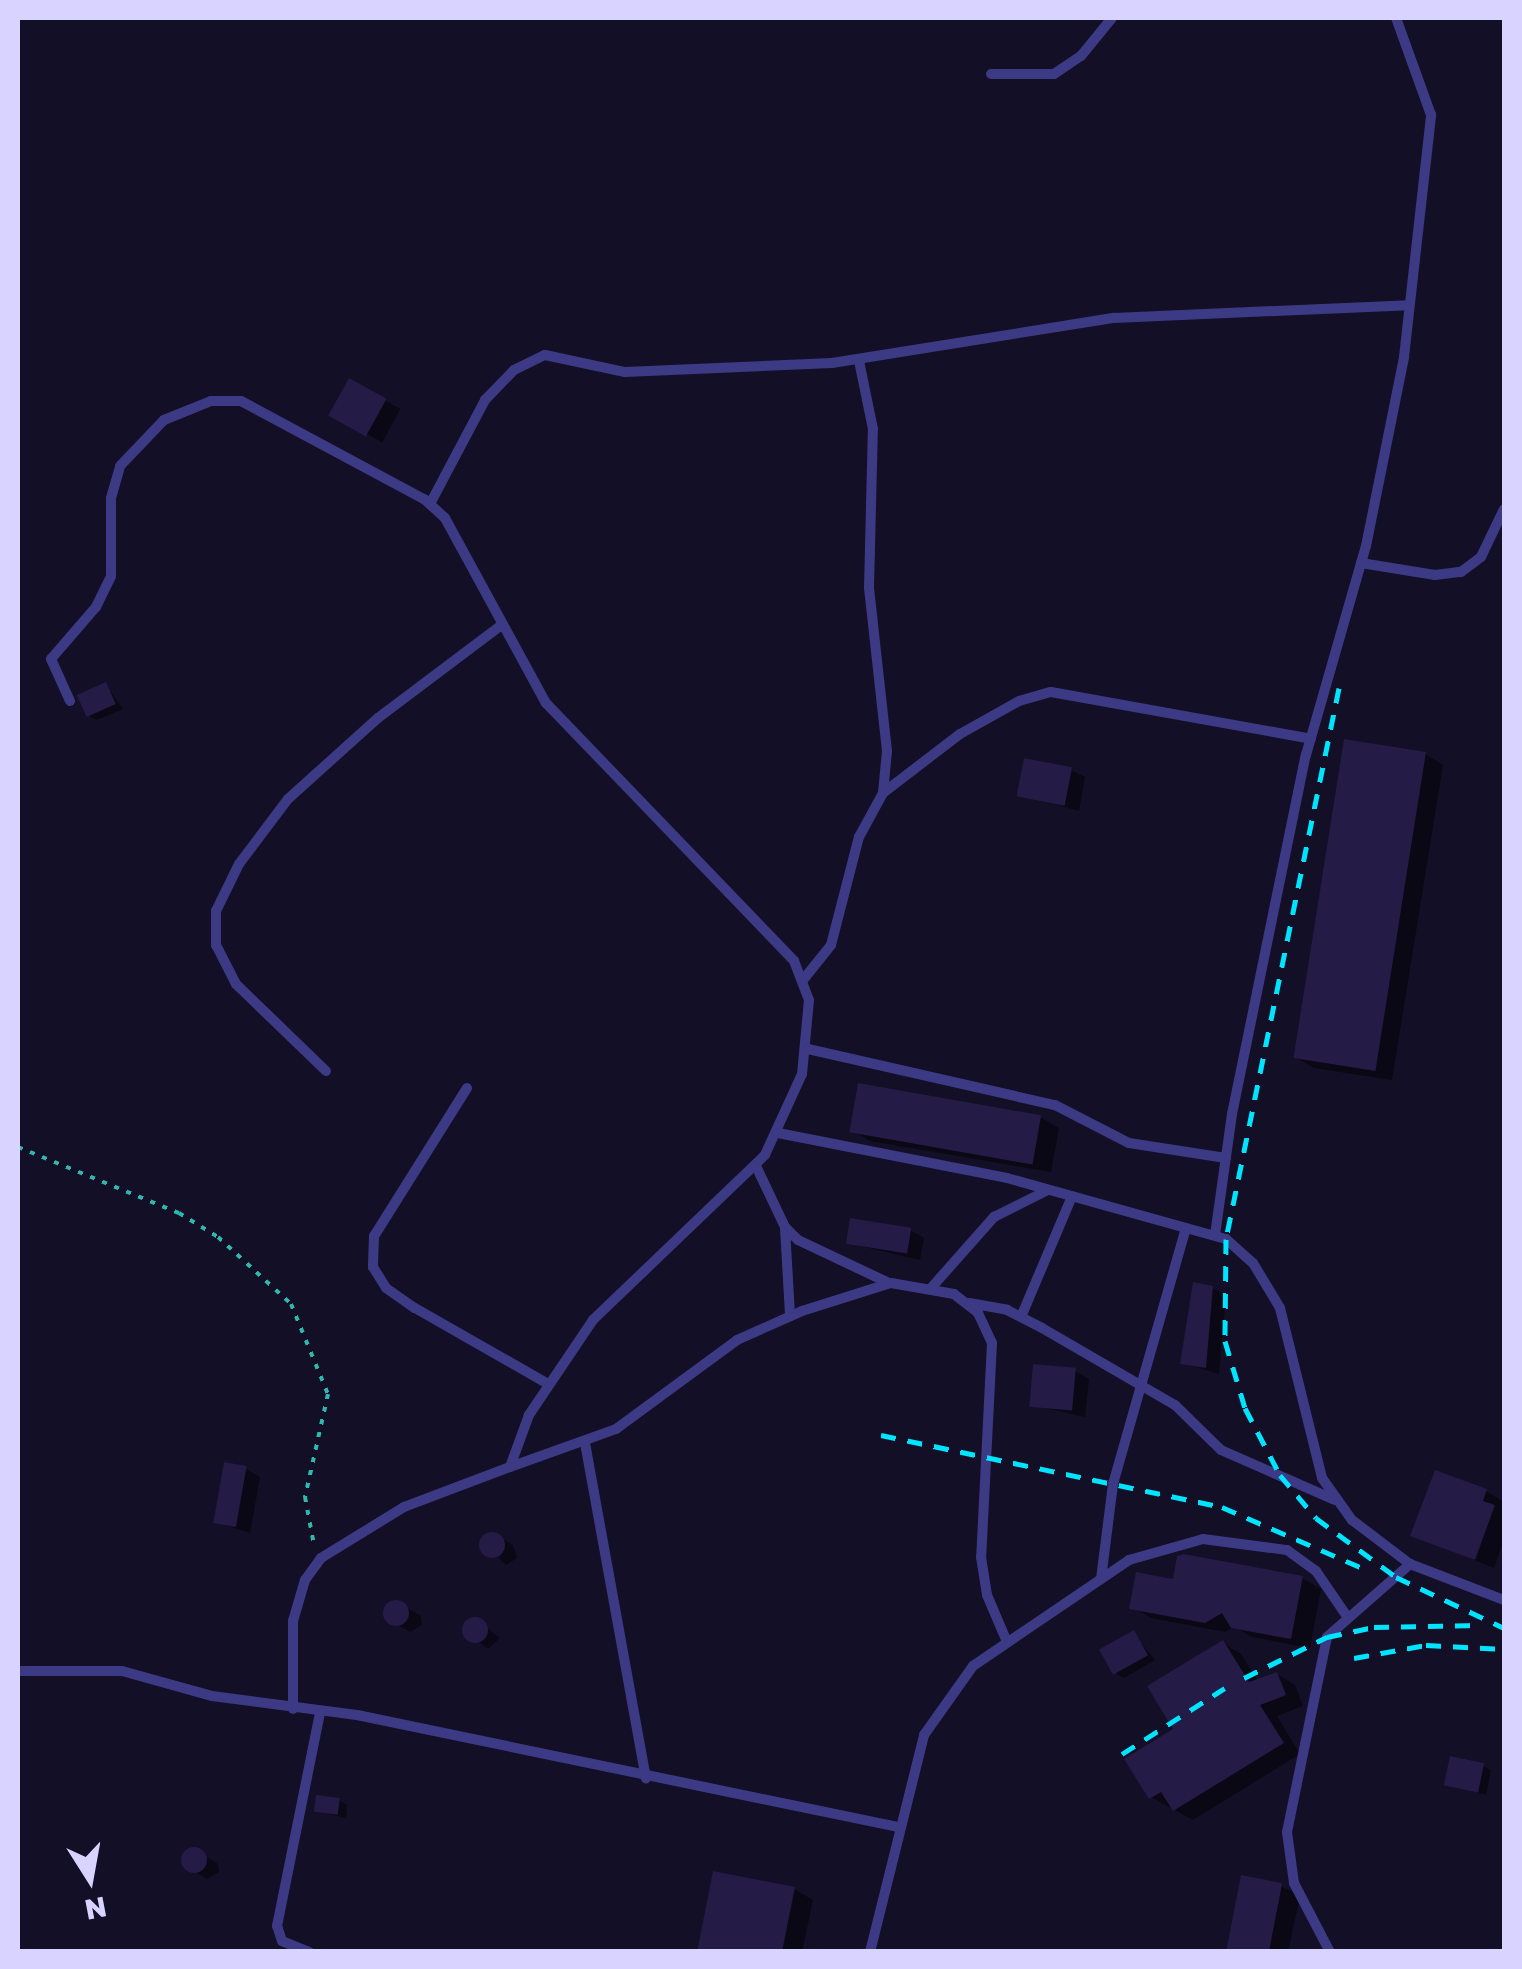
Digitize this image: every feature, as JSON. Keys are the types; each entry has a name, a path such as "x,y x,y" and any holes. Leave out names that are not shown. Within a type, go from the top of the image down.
{"lane":[{"path":"991,74 1054,74 1081,56 1112,18"},
{"path":"1215,1235 1226,1158 1311,739 1361,563 1404,356 1431,114 1396,18"},
{"path":"430,504 485,400 534,358 556,354 625,372 860,361 1114,318 1408,305"},
{"path":"804,980 831,944 859,837 884,792 888,752 869,588 872,428 860,361"},
{"path":"70,701 53,668 53,652 104,594 113,565 113,483 131,449 164,420 210,401 241,402 430,504 452,528 529,678 581,745 765,929 804,980 812,1013 808,1049 778,1133 756,1166 628,1282 548,1384 510,1467"},
{"path":"1361,563 1435,576 1461,572 1481,556 1504,510"},
{"path":"326,1071 236,984 216,945 216,911 240,864 288,799 378,718 500,626"},
{"path":"884,792 960,734 1019,701 1052,692 1311,739"},
{"path":"808,1049 1055,1106 1128,1143 1226,1158"},
{"path":"467,1088 374,1236 373,1266 386,1288 415,1308 548,1384"},
{"path":"778,1133 1049,1190 1215,1235 1253,1263 1280,1308 1313,1454 1336,1500 1376,1542 1410,1564 1504,1600"},
{"path":"756,1166 785,1227 790,1316"},
{"path":"932,1286 994,1217 1049,1190"},
{"path":"1021,1317 1072,1196"},
{"path":"785,1227 828,1258 891,1283 932,1286 969,1303 1021,1317 1195,1421 1221,1450 1336,1500"},
{"path":"1101,1579 1113,1484 1144,1388 1186,1228"},
{"path":"292,1709 293,1621 305,1580 321,1558 404,1506 584,1444 642,1412 737,1340 790,1316 891,1283"},
{"path":"969,1303 992,1343 981,1557 987,1594 1007,1642"},
{"path":"584,1444 646,1778"},
{"path":"870,1952 911,1772 939,1705 972,1666 1101,1579 1176,1543 1266,1544 1303,1559 1346,1615"},
{"path":"1330,1952 1294,1884 1287,1832 1322,1652 1346,1615 1410,1564"},
{"path":"18,1671 98,1668 898,1826"},
{"path":"309,1952 282,1941 278,1926 320,1712"}],"path":[{"path":"18,1147 179,1213 218,1237 291,1304 328,1394 305,1498 321,1558"}],"building":[{"path":"349,378 387,399 366,436 328,416"},
{"path":"106,682 116,704 87,717 77,695"},
{"path":"1344,739 1426,752 1375,1071 1293,1058"},
{"path":"1024,758 1072,767 1065,806 1017,796"},
{"path":"858,1083 1041,1115 1032,1165 849,1132"},
{"path":"850,1218 911,1228 907,1253 846,1244"},
{"path":"1193,1282 1213,1286 1206,1368 1180,1364"},
{"path":"1033,1364 1076,1368 1072,1411 1029,1407"},
{"path":"224,1462 247,1466 236,1527 213,1523"},
{"path":"1435,1470 1487,1489 1483,1501 1495,1505 1475,1560 1410,1536"},
{"path":"492,1532 501,1536 505,1545 501,1554 492,1558 483,1554 479,1545 483,1536"},
{"path":"1184,1554 1303,1576 1291,1639 1231,1628 1222,1613 1205,1623 1129,1609 1136,1572 1173,1579 1177,1556"},
{"path":"396,1600 405,1604 409,1613 405,1622 396,1626 387,1622 383,1613 387,1604"},
{"path":"475,1617 484,1621 488,1630 484,1639 475,1643 466,1639 462,1630 466,1621"},
{"path":"1134,1630 1148,1655 1113,1675 1099,1649"},
{"path":"1223,1640 1249,1682 1277,1672 1286,1695 1260,1705 1284,1743 1173,1811 1161,1792 1149,1799 1124,1759 1173,1729 1147,1686"},
{"path":"1450,1756 1484,1763 1478,1793 1444,1785"},
{"path":"316,1795 340,1798 338,1815 314,1812"},
{"path":"194,1847 203,1851 207,1860 203,1869 194,1873 185,1869 181,1860 185,1851"},
{"path":"713,1871 795,1887 782,1952 697,1952"},
{"path":"1241,1875 1282,1883 1269,1952 1226,1952"}],"railway":[{"path":"1339,688 1226,1239 1225,1341 1245,1408 1280,1475 1316,1518 1396,1577 1504,1628"},
{"path":"881,1435 1222,1507 1369,1571"},
{"path":"1244,1678 1327,1637 1374,1627 1480,1625"},
{"path":"1354,1658 1426,1645 1504,1649"},
{"path":"1122,1754 1225,1688"}]}
